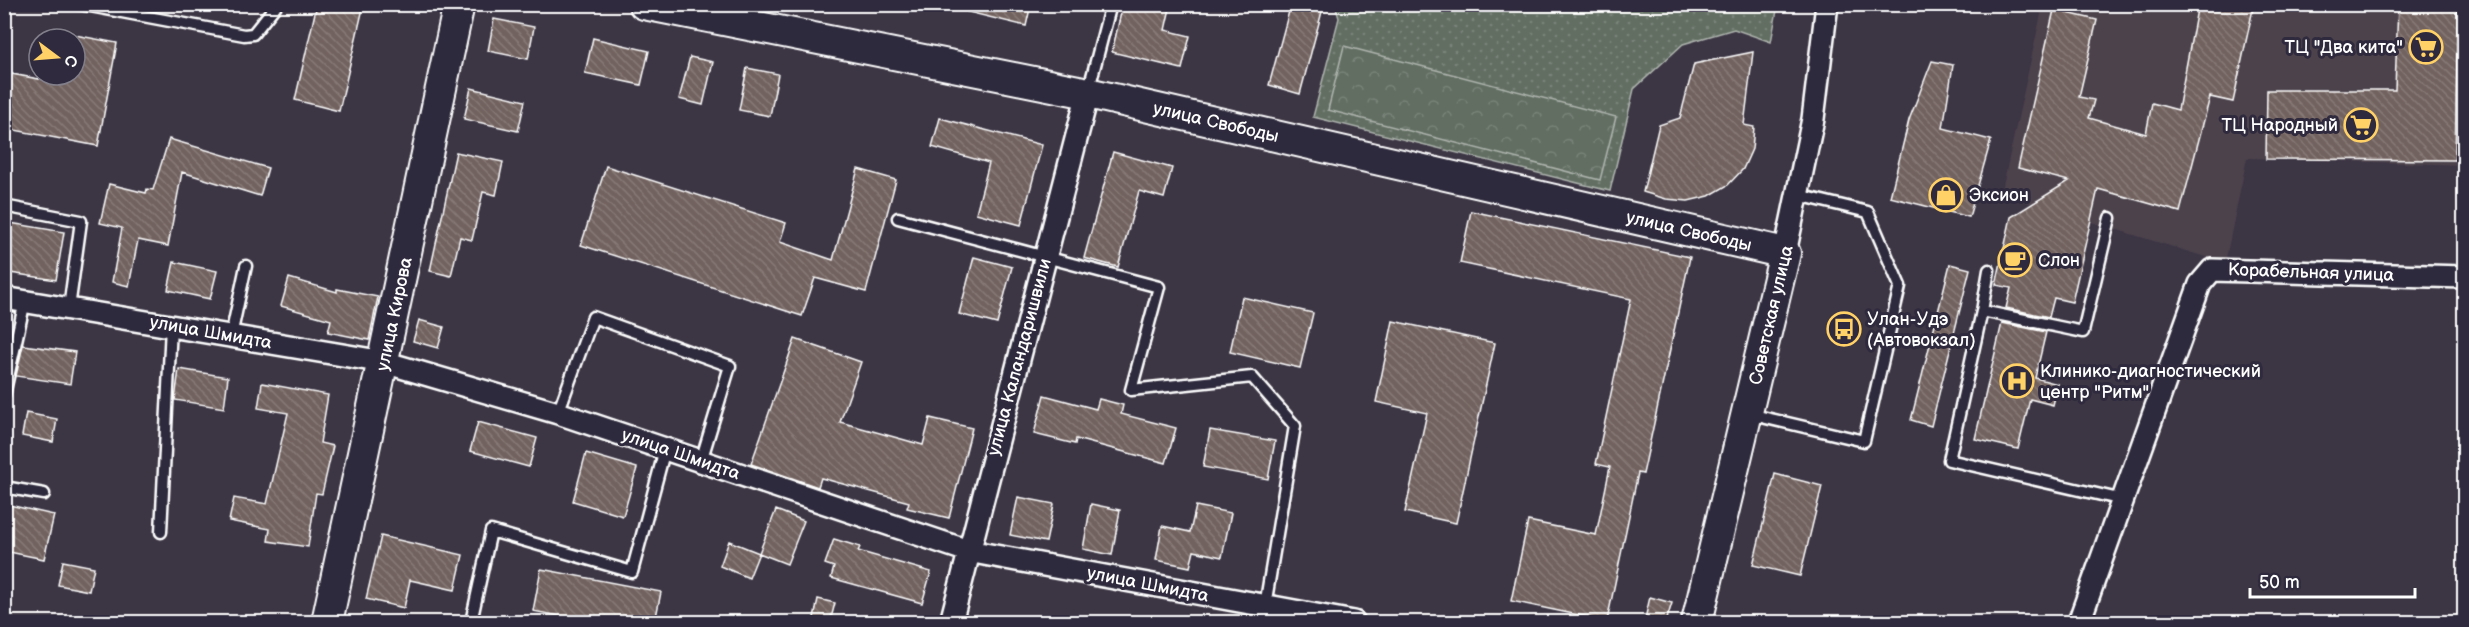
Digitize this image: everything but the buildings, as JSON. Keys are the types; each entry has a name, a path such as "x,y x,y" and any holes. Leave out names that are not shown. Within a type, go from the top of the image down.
{"main road":[{"name":"улица Кирова","path":"327,622 459,4"},
{"name":"улица Свободы","path":"644,4 1088,93 1785,253"},
{"name":"Советская улица","path":"1697,622 1749,414 1785,253"}],"street":[{"name":"Советская улица","path":"1785,253 1813,119 1827,4"},
{"name":"улица Каландаришвили","path":"951,622 1088,93"},
{"name":"Корабельная улица","path":"2079,622 2200,284 2212,270 2464,277"},
{"name":"улица Шмидта","path":"4,298 384,362 558,413 968,551 1354,622"}],"lane":[{"path":"79,4 244,35 254,34 277,4"},
{"path":"1088,93 1111,4"},
{"path":"1749,414 1864,441 1900,286 1868,212 1798,195"},
{"path":"4,206 81,221 69,308"},
{"path":"898,218 1159,287 1131,390 1252,377 1295,426 1265,606"},
{"path":"1982,311 2083,333 2110,218"},
{"path":"231,336 246,266"},
{"path":"1989,270 1982,311 1948,460 2123,500"},
{"path":"4,395 26,301"},
{"path":"558,413 593,317 730,366 701,461"},
{"path":"161,532 171,326"},
{"path":"471,622 491,531 632,572 665,449"},
{"path":"4,487 44,494"}],"shaded area":[{"path":"2043,5 2464,5 2464,165 2247,158 2225,263 2001,194"}],"green space":[{"path":"1335,5 1778,5 1771,42 1734,29 1683,44 1634,89 1610,191 1313,117 1339,18"},
{"path":"1344,46 1616,117 1600,180 1328,110"}],"place":[{"name":"ТЦ \"Два кита\"","path":"2426,47"},
{"name":"ТЦ Народный","path":"2361,125"},
{"name":"Эксион","path":"1946,195"},
{"name":"Слон","path":"2015,260"},
{"name":"Улан-Удэ (Автовокзал)","path":"1844,329"},
{"name":"Клинико-диагностический центр \"Ритм\"","path":"2017,381"}]}
